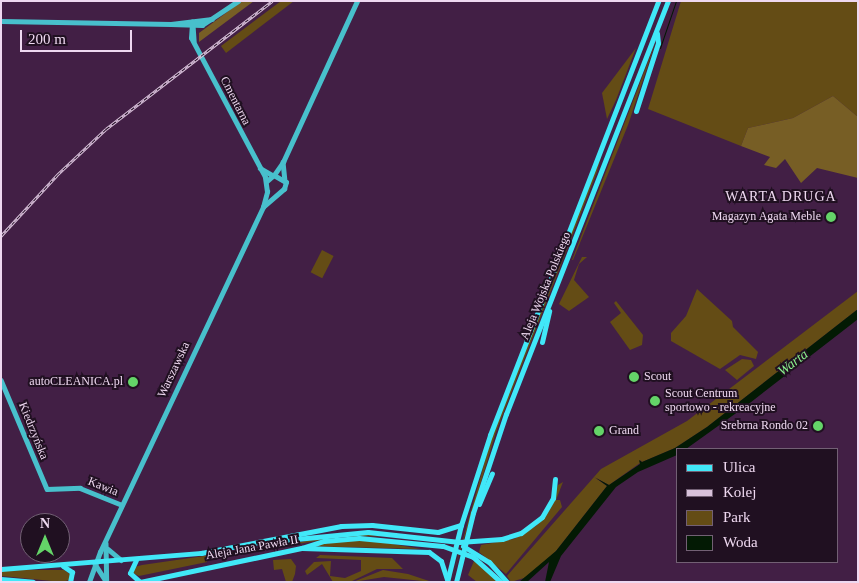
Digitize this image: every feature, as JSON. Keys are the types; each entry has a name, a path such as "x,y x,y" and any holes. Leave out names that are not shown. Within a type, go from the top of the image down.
{"main road":[{"name":"Aleja Wojska Polskiego","path":"448,582 461,525 490,435 658,1"},
{"name":"Aleja Wojska Polskiego","path":"456,582 473,513 506,414 668,1"},
{"path":"636,111 658,43 656,30"},
{"path":"542,342 551,300"},
{"path":"473,513 492,474"},
{"name":"Aleja Jana Pawła II","path":"1,569 136,560 339,533 459,542 502,540 534,524 550,506 556,487 555,479"},
{"name":"Aleja Jana Pawła II","path":"268,542 346,526 443,532 461,525"},
{"path":"430,532 436,535 438,543 429,552 441,561 448,582"},
{"path":"302,548 335,540 390,537 460,551 481,562 501,582"},
{"path":"459,542 489,562 508,582"},
{"name":"Aleja Jana Pawła II","path":"140,582 302,548 429,552"},
{"path":"136,560 130,573 140,582"},
{"path":"63,566 72,572 70,582"},
{"path":"1,579 33,582"}],"street":[{"path":"1,21 192,25 212,19 238,1"},
{"path":"275,194 267,185 283,162 357,1"},
{"name":"Cmentarna","path":"192,25 194,41 267,185"},
{"path":"283,162 286,182"},
{"path":"260,168 286,182"},
{"name":"Warszawska","path":"263,207 275,194 284,189 286,182"},
{"name":"Warszawska","path":"89,582 95,564 122,505 263,207 267,185"},
{"name":"Kiedrzyńska","path":"1,380 47,489"},
{"name":"Kawia","path":"47,489 80,488 122,505"},
{"path":"106,543 109,562 106,582"},
{"path":"108,549 122,561"},
{"path":"95,564 103,571 106,582"},
{"path":"92,573 95,582"}],"green space":[{"path":"281,1 294,1 226,53 221,46"},
{"path":"681,1 858,1 858,117 833,96 793,118 748,128 741,146 648,109"},
{"path":"656,41 628,125 572,260"},
{"path":"636,48 616,100 607,119 602,93"},
{"path":"602,153 597,172 496,432 451,582 492,436"},
{"path":"322,250 334,256 322,278 311,272"},
{"path":"582,257 587,257 579,264 574,280 589,297 569,311 559,304"},
{"path":"697,289 732,321 733,327 758,352 756,359 740,355 720,369 671,341 671,333 686,316"},
{"path":"858,291 858,309 707,427 675,448 642,462 640,460 640,463 609,485 594,477 607,486 556,551 527,577 511,582 507,576 601,469 687,421"},
{"path":"616,301 643,335 642,345 630,350 610,322 621,313 614,303"},
{"path":"742,359 751,360 754,366 737,380 725,370"},
{"path":"563,482 556,500 560,500 562,507 506,574 479,552 481,545 514,539 536,526 549,511 558,485"},
{"path":"349,535 379,536 340,537 207,559 207,562 139,576 133,573 135,567 142,565"},
{"path":"353,540 375,541 421,549 305,546"},
{"path":"320,555 392,558 403,569 377,569 350,582 333,582 322,564 307,575 305,571 314,562 331,561 330,576 345,578 361,571 361,560 316,558"},
{"path":"291,559 296,566 295,574 292,582 286,582 282,569 274,570 273,560"},
{"path":"474,561 497,581 477,582 468,575"},
{"path":"64,570 70,574 69,580 62,582 1,576 1,571"},
{"path":"383,570 408,574 432,582 384,577 353,582"}],"shaded area":[{"path":"242,1 254,1 199,42 199,33"},
{"path":"833,96 858,117 858,178 817,168 801,183 785,159 776,168 764,165 770,157 741,146 748,128 793,118"}],"water":[{"name":"Warta","path":"858,309 858,319 746,406 687,448 676,448 676,455 638,472 616,487 561,556 550,582 545,582 549,562 527,582 519,582 556,551 607,486 596,478 609,485 640,464 639,460 642,462 675,448 707,427"}],"waterway":[{"path":"660,48 676,1"}],"railway":[{"path":"1,236 57,175 106,129 272,1"}],"place":[{"name":"Magazyn Agata Meble","path":"831,217"},
{"name":"Scout","path":"634,377"},
{"name":"autoCLEANICA.pl","path":"133,382"},
{"name":"Scout Centrum sportowo - rekreacyjne","path":"655,401"},
{"name":"Srebrna Rondo 02","path":"818,426"},
{"name":"Grand","path":"599,431"}],"district":[{"name":"WARTA DRUGA","path":"781,197"}]}
